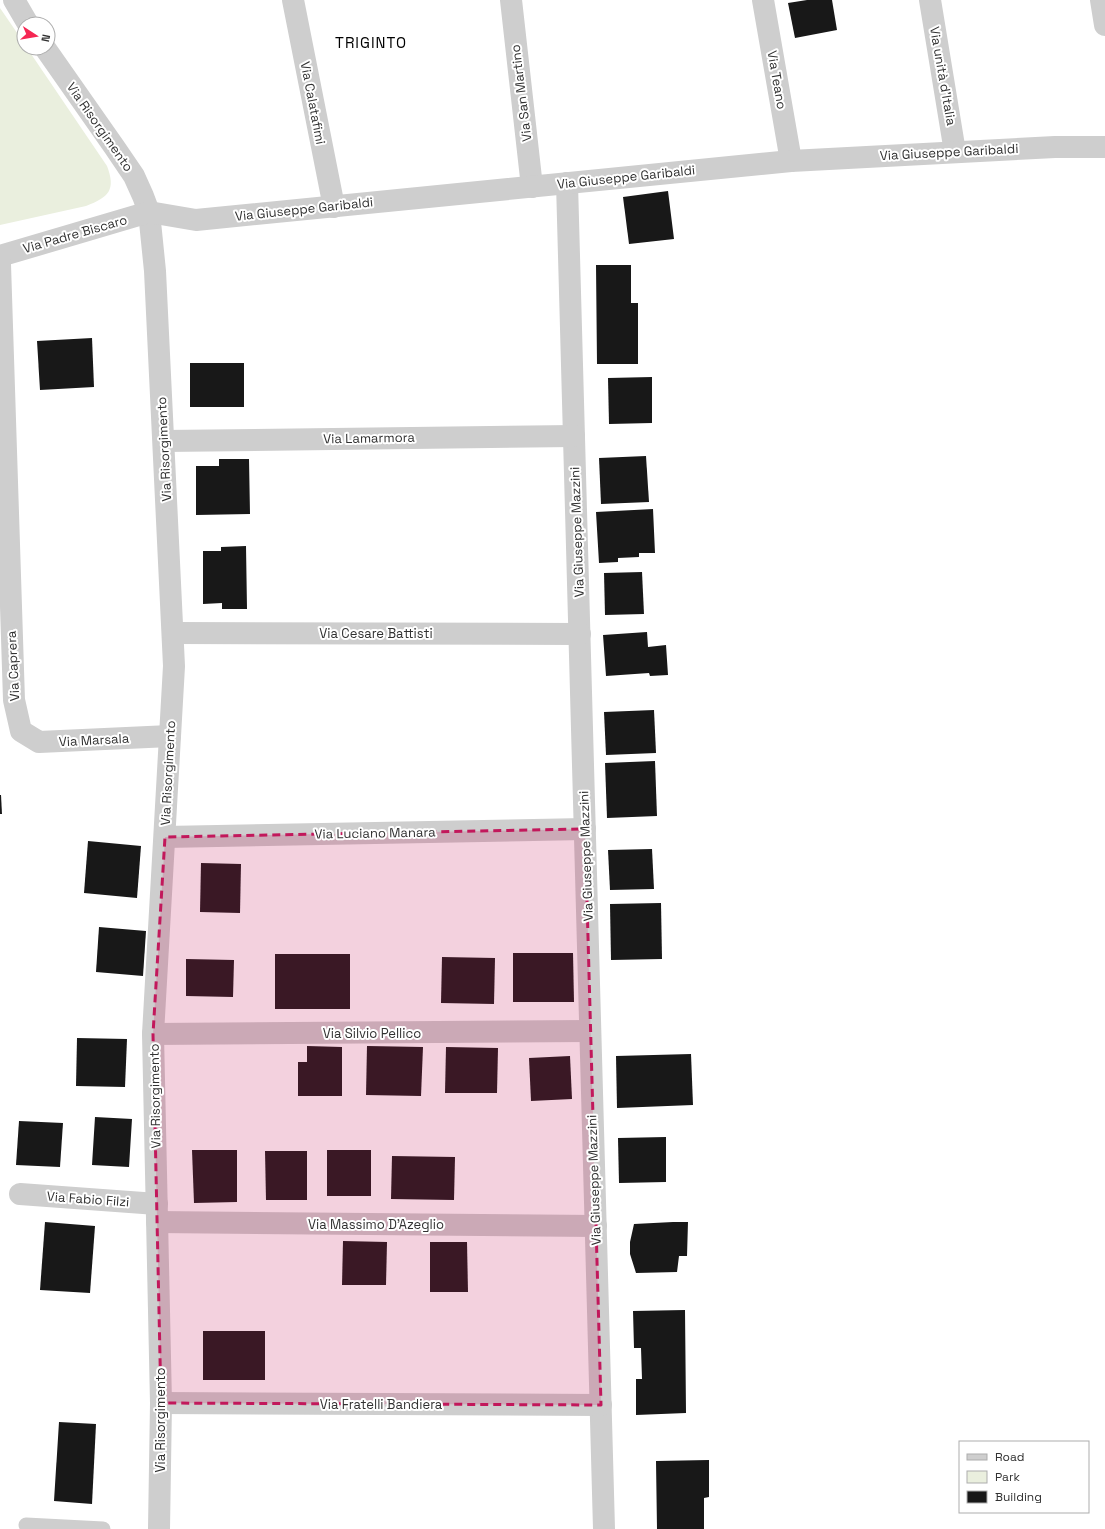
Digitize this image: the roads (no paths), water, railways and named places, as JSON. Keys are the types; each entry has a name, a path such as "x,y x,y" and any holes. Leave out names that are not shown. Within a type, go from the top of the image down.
{"street":[{"path":"14,0 23,16"},
{"name":"Via Calatafimi","path":"293,0 334,207"},
{"name":"Via San Martino","path":"511,0 532,187"},
{"name":"Via Teano","path":"763,0 791,161"},
{"name":"Via unità d'Italia","path":"930,0 955,152"},
{"path":"1101,0 1105,25"},
{"name":"Via Risorgimento","path":"51,56 134,176 150,212 155,271 174,666 153,1034 161,1403 159,1529"},
{"name":"Via Giuseppe Garibaldi","path":"150,212 196,220 791,161 1055,147 1105,147"},
{"name":"Via Giuseppe Mazzini","path":"567,183 604,1529"},
{"name":"Via Padre Biscaro","path":"0,256 150,212"},
{"name":"Via Caprera","path":"0,264 14,700 21,731"},
{"name":"Via Lamarmora","path":"164,441 574,436"},
{"name":"Via Cesare Battisti","path":"173,633 580,634"},
{"name":"Via Marsala","path":"21,731 39,742 170,736"},
{"name":"Via Luciano Manara","path":"164,837 585,830"},
{"name":"Via Silvio Pellico","path":"153,1034 590,1031"},
{"name":"Via Fabio Filzi","path":"20,1194 157,1213"},
{"name":"Via Massimo D'Azeglio","path":"157,1213 596,1226"},
{"name":"Via Fratelli Bandiera","path":"161,1403 601,1405"}],"lane":[{"path":"26,1525 103,1529"}],"district":[{"name":"TRIGINTO","path":"371,42"}]}
